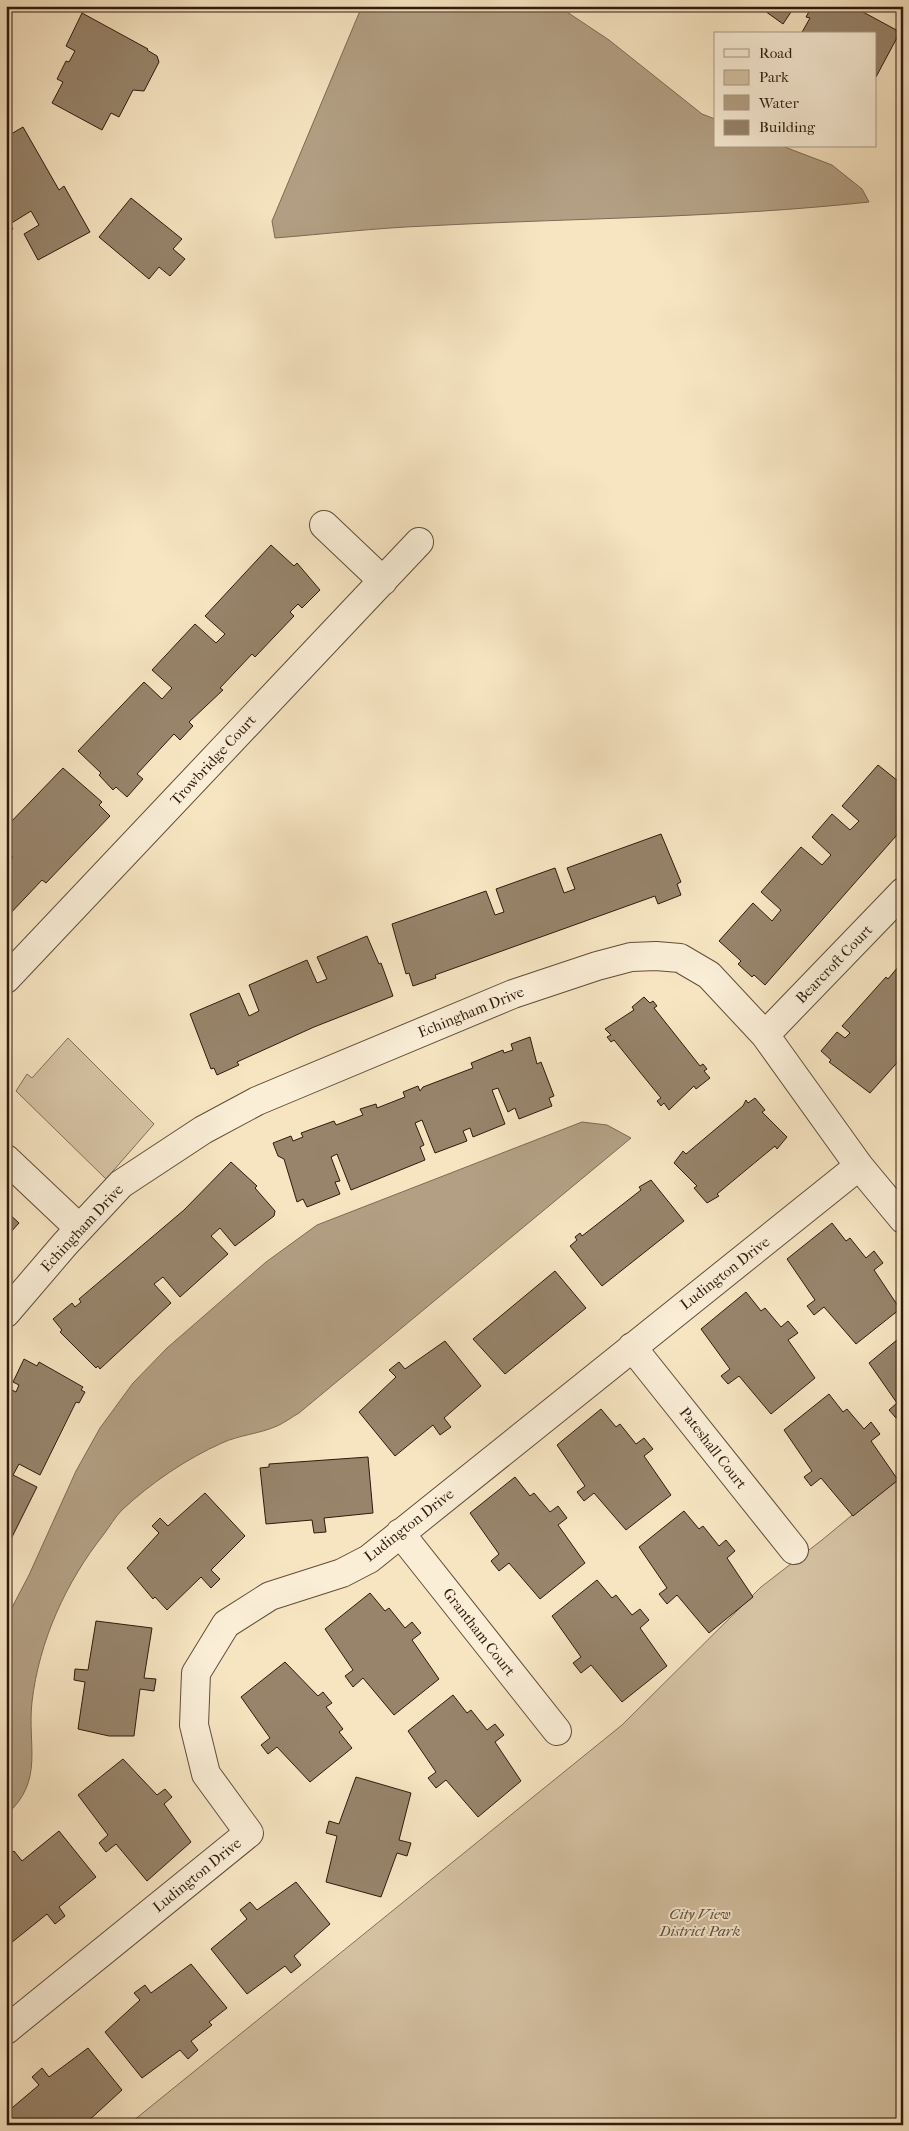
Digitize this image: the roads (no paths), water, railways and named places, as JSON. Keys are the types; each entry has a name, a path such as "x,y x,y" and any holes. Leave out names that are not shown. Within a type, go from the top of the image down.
{"street":[{"path":"324,524 382,581"},
{"name":"Trowbridge Court","path":"6,979 419,542"},
{"name":"Bearcroft Court","path":"765,1035 903,892"},
{"name":"Echingham Drive","path":"6,1313 79,1228 121,1184 203,1130 257,1100 513,994 597,966 631,957 656,956 680,958 709,975 765,1035 859,1166 903,1219"},
{"path":"6,1159 79,1228"},
{"name":"Ludington Drive","path":"6,2030 250,1833 206,1774 194,1725 196,1673 226,1624 270,1596 342,1573 369,1559 632,1346 859,1166"},
{"name":"Pateshall Court","path":"632,1346 794,1550"},
{"name":"Grantham Court","path":"400,1533 557,1731"}],"water":[{"path":"362,6 558,6 609,40 702,114 714,119 714,148 787,148 832,165 862,189 869,202 703,215 407,227 275,238 272,221"},
{"path":"582,1122 607,1125 631,1138 299,1413 277,1426 229,1440 195,1456 157,1481 133,1500 117,1516 90,1552 56,1613 41,1657 32,1702 32,1762 30,1776 26,1789 18,1802 6,1815 6,1619 29,1575 76,1471 100,1428 133,1383 167,1348 266,1262 317,1225"}],"park label":[{"name":"City View District Park","path":"700,1922"}]}
